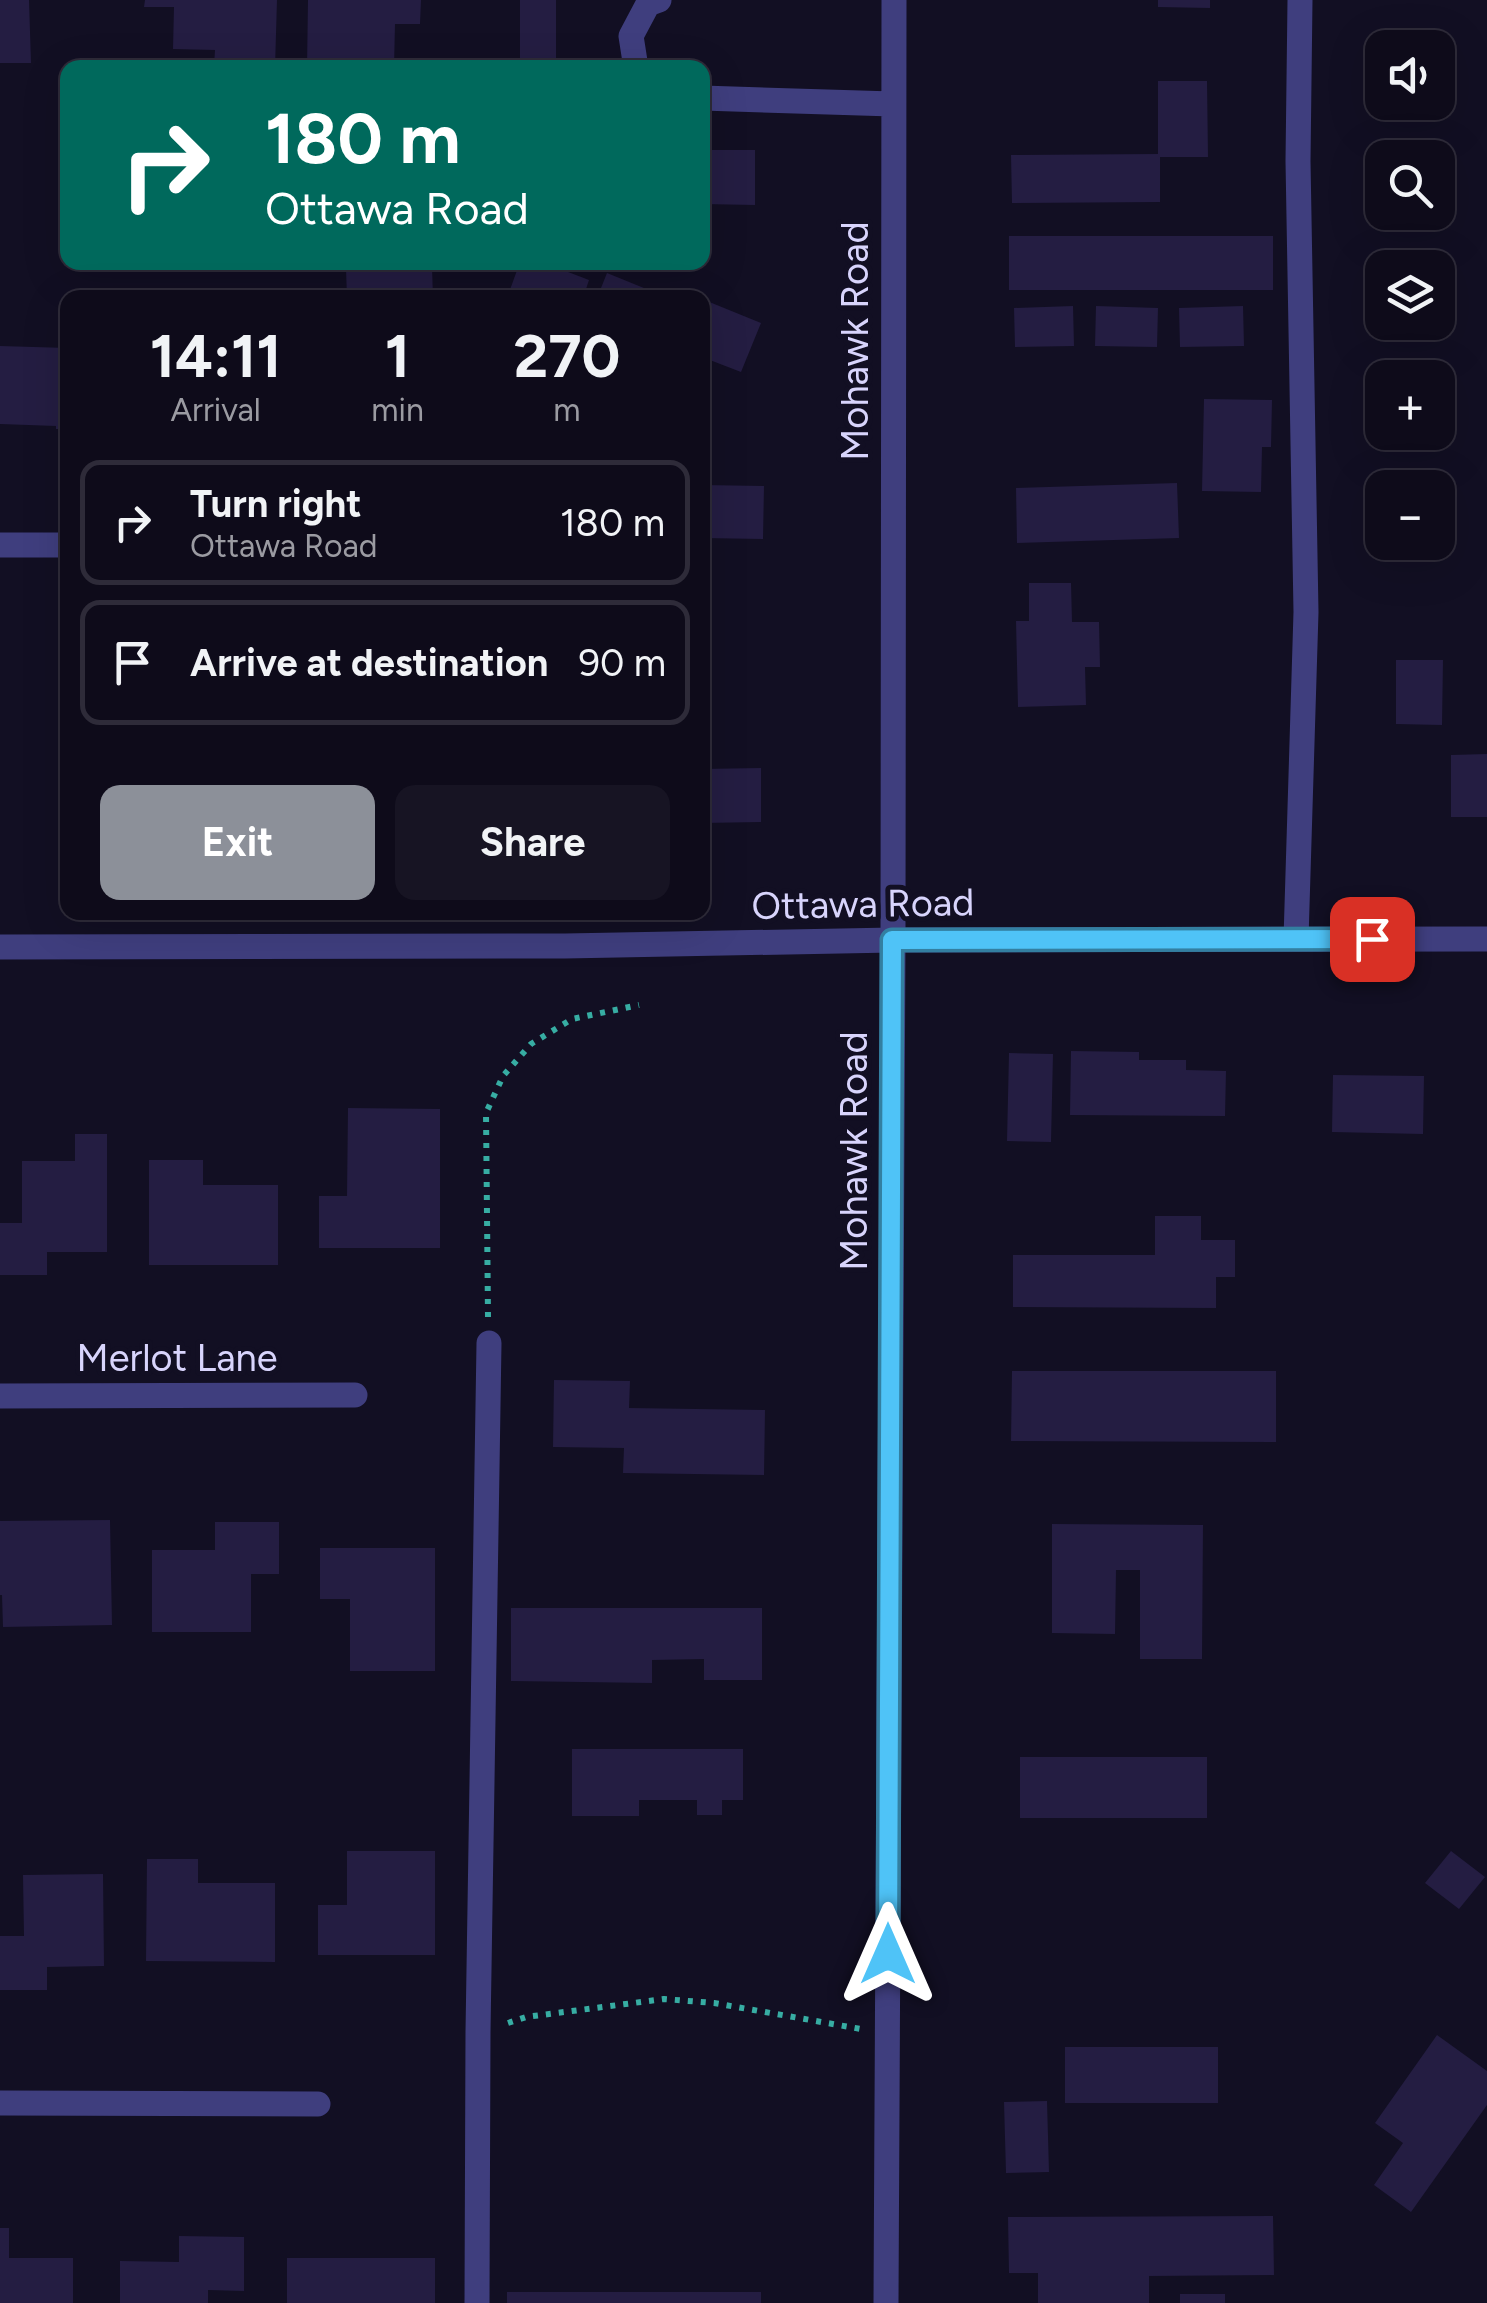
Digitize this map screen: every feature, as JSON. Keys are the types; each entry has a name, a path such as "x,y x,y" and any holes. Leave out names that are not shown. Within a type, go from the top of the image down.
{"street":[{"path":"635,60 631,36 648,4 659,0"},
{"name":"Mohawk Road","path":"886,2303 894,0"},
{"path":"1296,940 1306,612 1298,160 1300,0"},
{"path":"710,98 893,104"},
{"path":"0,545 60,545"},
{"name":"Ottawa Road","path":"0,947 1487,939"},
{"path":"478,2303 478,2032 489,1344"},
{"name":"Merlot Lane","path":"0,1396 354,1395"},
{"path":"0,2103 318,2104"}],"path":[{"path":"489,1344 486,1113 503,1076 531,1044 572,1019 639,1005"},
{"path":"478,2032 526,2018 664,1999 714,2003 888,2034"}],"building":[{"path":"0,0 29,0 31,63 0,63"},
{"path":"145,0 277,0 275,60 214,60 215,50 173,49 174,7 144,7"},
{"path":"308,0 421,0 420,24 395,24 394,60 307,60"},
{"path":"520,0 556,0 556,60 520,60"},
{"path":"1158,0 1210,0 1210,8 1158,7"},
{"path":"1158,81 1207,81 1208,157 1160,157 1160,202 1012,203 1011,155 1158,154"},
{"path":"710,150 755,150 755,205 710,204"},
{"path":"1009,236 1273,236 1273,290 1009,290"},
{"path":"346,270 432,270 433,290 347,290"},
{"path":"517,270 563,270 589,280 586,290 510,290"},
{"path":"607,273 649,290 600,290"},
{"path":"710,302 761,323 741,372 710,360"},
{"path":"1073,306 1074,346 1015,347 1014,308"},
{"path":"1096,306 1158,308 1157,347 1095,346"},
{"path":"1243,306 1244,346 1180,347 1179,308"},
{"path":"0,346 60,348 60,429 0,424"},
{"path":"1204,399 1272,400 1271,447 1262,447 1261,492 1202,491"},
{"path":"1177,483 1179,538 1017,543 1016,488"},
{"path":"710,485 764,486 763,539 710,538"},
{"path":"1029,583 1071,583 1072,622 1099,622 1100,667 1085,667 1086,705 1018,707 1016,621 1029,621"},
{"path":"1396,660 1443,660 1442,725 1396,724"},
{"path":"58,674 60,674 60,716"},
{"path":"1487,754 1487,817 1451,817 1451,755"},
{"path":"761,768 761,822 710,823 710,769"},
{"path":"1071,1051 1139,1052 1139,1060 1186,1060 1186,1070 1226,1071 1225,1116 1070,1115"},
{"path":"1009,1053 1053,1054 1051,1142 1007,1141"},
{"path":"1333,1075 1424,1076 1423,1134 1332,1132"},
{"path":"348,1108 440,1109 440,1248 319,1248 319,1196 347,1196"},
{"path":"75,1134 107,1134 107,1252 47,1252 47,1275 0,1275 0,1223 22,1223 22,1161 75,1161"},
{"path":"149,1160 203,1160 203,1185 278,1185 278,1265 149,1265"},
{"path":"1155,1216 1201,1216 1201,1240 1235,1240 1235,1277 1216,1277 1216,1308 1013,1307 1013,1255 1155,1255"},
{"path":"1012,1371 1276,1371 1276,1442 1011,1441"},
{"path":"554,1380 630,1381 629,1408 765,1410 764,1475 623,1473 624,1448 553,1447"},
{"path":"110,1520 112,1625 3,1627 0,1521"},
{"path":"215,1522 279,1522 279,1574 251,1574 251,1632 152,1632 152,1550 215,1550"},
{"path":"1052,1524 1203,1525 1202,1659 1140,1659 1140,1570 1116,1570 1115,1634 1052,1633"},
{"path":"320,1548 435,1548 435,1671 350,1671 350,1599 320,1599"},
{"path":"511,1608 762,1608 762,1680 704,1680 704,1659 652,1660 652,1683 511,1681"},
{"path":"572,1749 743,1749 743,1800 722,1800 722,1815 697,1815 697,1800 639,1800 639,1816 572,1816"},
{"path":"1020,1757 1207,1757 1207,1818 1020,1818"},
{"path":"347,1851 435,1851 435,1955 318,1955 318,1905 347,1905"},
{"path":"1451,1851 1485,1877 1459,1909 1425,1883"},
{"path":"147,1859 198,1859 198,1883 275,1883 275,1962 146,1961"},
{"path":"103,1874 104,1966 47,1967 47,1990 0,1990 0,1936 24,1936 23,1875"},
{"path":"1437,2035 1487,2071 1487,2105 1411,2212 1374,2185 1403,2143 1375,2123"},
{"path":"1065,2047 1218,2047 1218,2103 1065,2103"},
{"path":"1047,2101 1049,2172 1006,2173 1004,2102"},
{"path":"1273,2216 1274,2275 1149,2276 1149,2303 1038,2303 1038,2273 1009,2273 1008,2217"},
{"path":"0,2228 9,2228 9,2258 73,2258 73,2303 0,2303"},
{"path":"179,2236 244,2237 244,2291 208,2290 208,2303 120,2303 120,2261 179,2262"},
{"path":"287,2258 435,2258 435,2303 287,2303"},
{"path":"507,2292 761,2292 761,2303 507,2303"},
{"path":"1180,2294 1225,2294 1225,2303 1180,2303"}],"route":[{"path":"888,1954 892,940 1372,939"}]}
